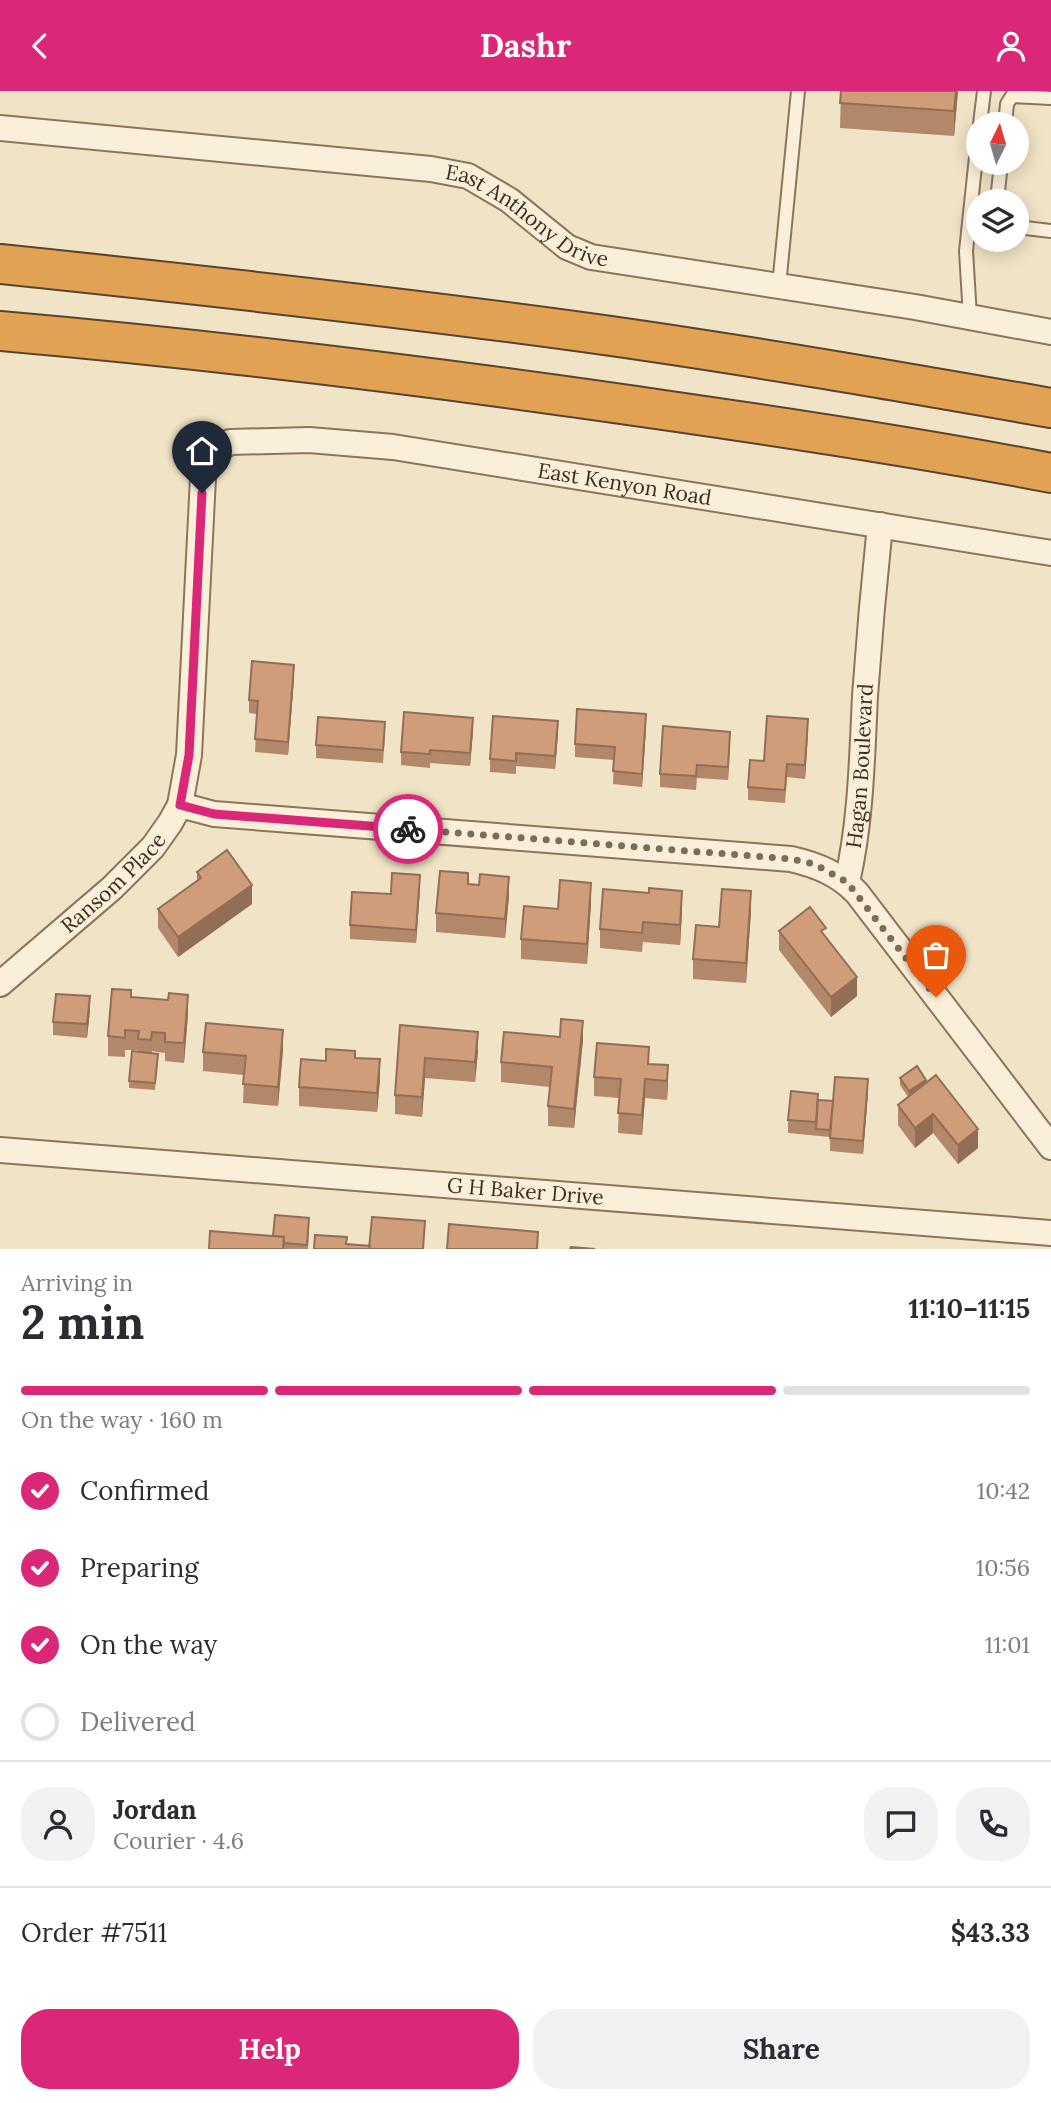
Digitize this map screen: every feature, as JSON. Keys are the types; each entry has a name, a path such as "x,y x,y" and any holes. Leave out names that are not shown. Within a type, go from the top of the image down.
{"highway":[{"path":"0,264 289,295 590,333 864,375 1051,408"},
{"path":"0,331 161,345 535,391 787,428 1051,473"}],"street":[{"name":"East Anthony Drive","path":"0,128 431,169 468,176 509,200 567,247 591,257 1051,332"},
{"name":"East Kenyon Road","path":"206,464 216,450 230,442 309,440 393,447 1051,553"},
{"name":"Ransom Place","path":"0,984 112,888 165,831 180,805 189,755 200,507 206,464"},
{"name":"Hagan Boulevard","path":"847,882 855,847 859,805 867,669 880,525"},
{"path":"180,805 214,814 791,859 814,864 847,882 1051,1147"},
{"name":"G H Baker Drive","path":"0,1150 1051,1233"}],"lane":[{"path":"779,286 798,91"},
{"path":"981,112 984,91"},
{"path":"1006,112 1012,96 1051,98"},
{"path":"970,317 965,251 974,175"},
{"path":"1029,228 1051,231"}],"building":[{"path":"841,91 956,91 954,111 840,103"},
{"path":"252,661 294,665 288,742 255,739 258,701 249,700"},
{"path":"577,709 646,714 642,774 613,771 615,747 575,744"},
{"path":"404,712 473,718 470,753 430,750 430,754 401,752"},
{"path":"493,716 558,721 555,756 516,753 516,761 490,759"},
{"path":"767,716 808,719 805,765 787,764 785,790 748,787 750,760 764,761"},
{"path":"318,717 385,722 383,750 316,745"},
{"path":"663,726 730,732 728,767 697,765 696,776 660,774"},
{"path":"227,850 252,885 178,937 158,909 201,878 197,872"},
{"path":"440,871 468,873 468,884 479,885 480,874 509,877 505,919 436,913"},
{"path":"392,873 420,875 416,930 350,925 352,892 391,894"},
{"path":"560,880 591,883 587,944 521,939 524,906 558,909"},
{"path":"649,888 682,891 680,925 643,922 642,933 600,929 603,889 649,893"},
{"path":"722,889 751,891 746,963 693,959 696,925 719,927"},
{"path":"810,907 826,928 821,931 857,977 831,997 779,931"},
{"path":"112,989 131,990 131,997 168,1000 169,993 188,995 184,1043 165,1042 165,1033 152,1032 151,1040 138,1039 139,1031 125,1030 125,1038 108,1036"},
{"path":"56,994 90,996 87,1024 53,1022"},
{"path":"561,1019 583,1021 574,1109 548,1106 552,1067 501,1062 504,1032 560,1037"},
{"path":"206,1023 283,1030 278,1087 243,1084 246,1056 203,1052"},
{"path":"400,1025 478,1032 475,1062 425,1058 422,1097 395,1095"},
{"path":"597,1043 649,1047 648,1064 668,1065 667,1081 645,1079 642,1115 618,1113 621,1079 594,1077"},
{"path":"326,1049 355,1051 355,1058 380,1059 377,1093 299,1087 301,1059 326,1061"},
{"path":"132,1051 158,1054 155,1083 129,1081"},
{"path":"917,1066 926,1080 909,1091 900,1078"},
{"path":"936,1075 978,1129 958,1145 933,1114 915,1128 898,1105"},
{"path":"835,1077 868,1079 863,1141 830,1138"},
{"path":"791,1091 818,1094 816,1122 788,1120"},
{"path":"818,1100 833,1101 830,1130 816,1129"},
{"path":"275,1215 309,1218 307,1245 284,1243 284,1237 273,1236"},
{"path":"372,1217 425,1221 423,1249 369,1249"},
{"path":"449,1224 538,1232 537,1249 447,1249"},
{"path":"210,1231 284,1237 283,1249 209,1249"},
{"path":"315,1235 347,1237 346,1244 370,1246 369,1249 314,1249"}],"way so far":[{"path":"408,829 791,859 814,864 847,882 858,893 936,997"}],"route":[{"path":"202,493 189,755 180,805 214,814 408,829"}]}
